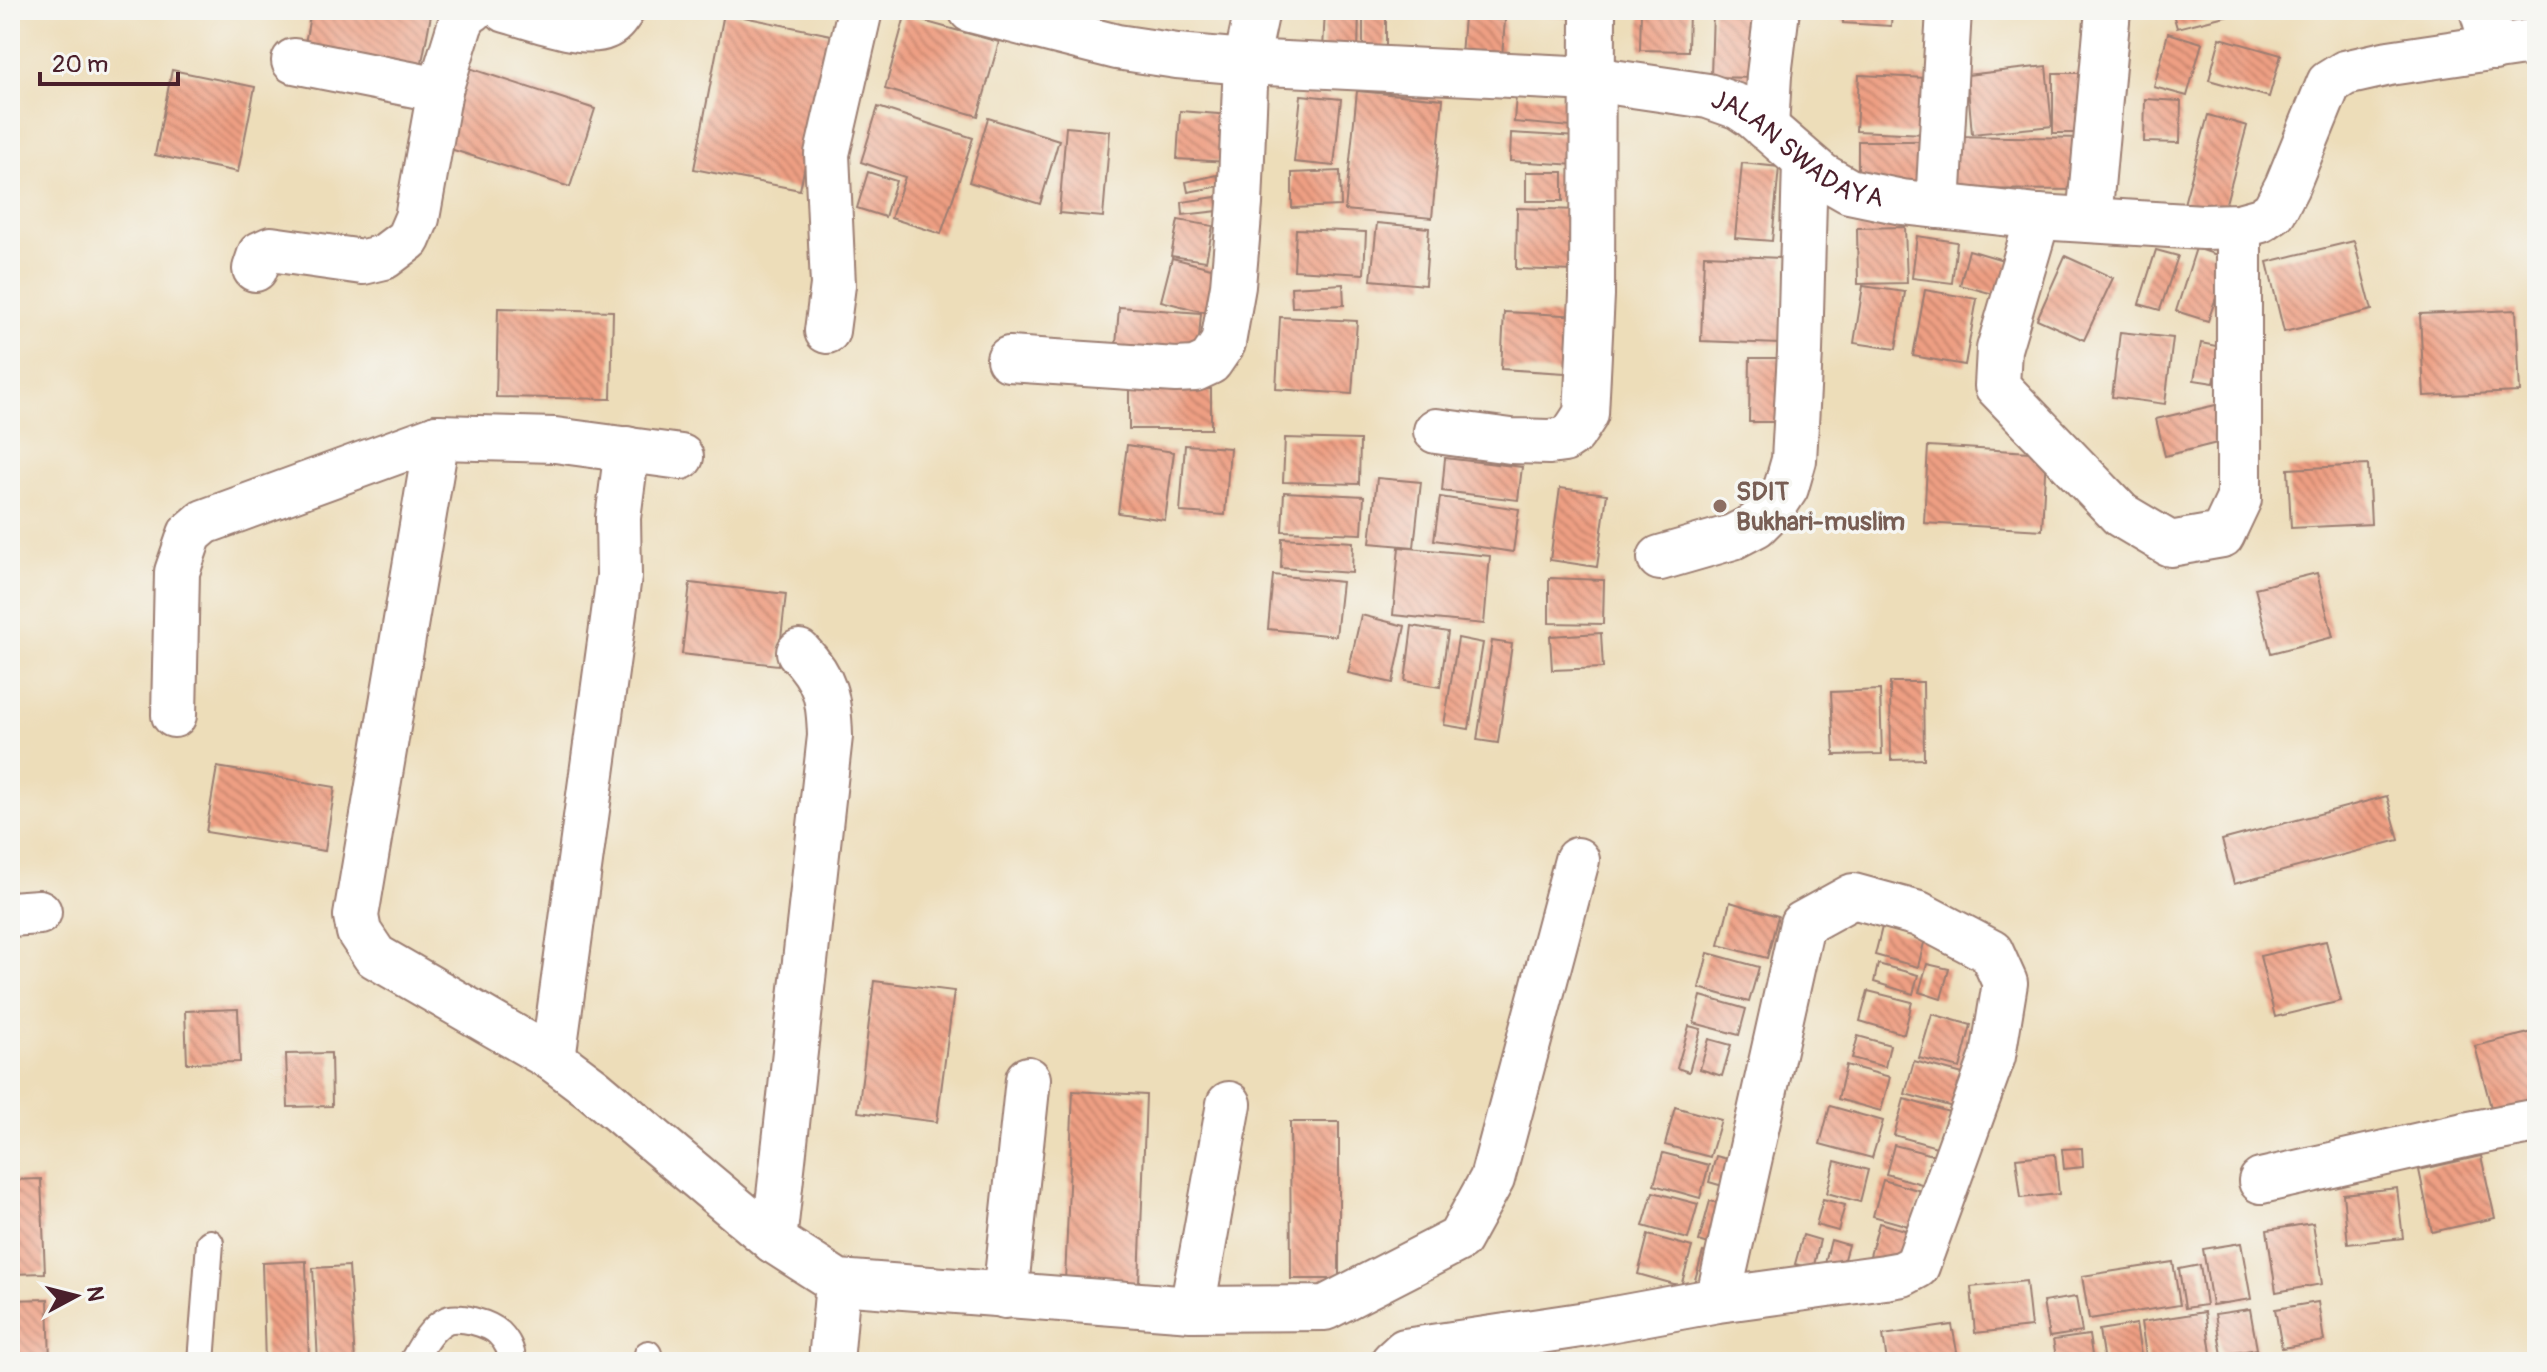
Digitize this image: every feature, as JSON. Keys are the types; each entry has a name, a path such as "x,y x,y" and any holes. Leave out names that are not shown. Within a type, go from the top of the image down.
{"street":[{"path":"255,269 260,254 271,249 363,262 384,257 408,239 417,218 440,90 460,25 466,13 472,10"},
{"path":"506,10 596,30 614,21 622,10"},
{"path":"827,331 833,296 827,154 860,10"},
{"name":"JALAN SWADAYA","path":"971,10 1118,28 1246,62 1592,79 1708,96 1739,107 1821,175 1849,191 1938,206 2038,217 2203,227 2239,226 2261,220 2274,211 2329,83 2345,73 2389,63 2488,29 2537,41"},
{"path":"1009,359 1176,370 1195,369 1210,362 1223,343 1233,286 1246,62 1257,10"},
{"path":"1436,431 1524,442 1549,442 1564,440 1573,434 1586,414 1592,295 1593,10"},
{"path":"1766,128 1777,10"},
{"path":"1938,206 1949,10"},
{"path":"2089,220 2108,10"},
{"path":"294,61 440,90"},
{"path":"1660,558 1733,537 1756,525 1773,508 1786,488 1794,460 1805,162"},
{"path":"2038,217 1999,349 1997,386 2121,515 2170,544 2222,535 2239,499 2239,226"},
{"path":"437,437 356,916 359,932 375,956 553,1059 774,1241 838,1282 1192,1309 1325,1308 1459,1239 1492,1179 1577,860"},
{"path":"174,715 177,572 190,534 204,522 437,437 555,440 681,457"},
{"path":"553,1059 619,576 618,518 627,449"},
{"path":"774,1241 830,736 830,710 825,689 799,652"},
{"path":"1393,1362 1405,1351 1587,1324 1718,1300 1885,1277 1902,1274 1917,1266 1993,1056 2005,983 1991,952 1919,914 1853,896 1802,924 1718,1300"},
{"path":"1005,1296 1028,1079"},
{"path":"1192,1309 1229,1104"},
{"path":"2261,1181 2537,1121"},
{"path":"831,1362 838,1282"}],"lane":[{"path":"201,1362 210,1243"},
{"path":"413,1361 432,1330 447,1319 465,1319 497,1331 511,1348 513,1362"}],"building":[{"path":"311,10 407,10 431,15 419,78 303,55"},
{"path":"1325,10 1359,10 1358,52 1323,50"},
{"path":"1580,10 1580,18 1472,12"},
{"path":"1641,10 1689,10 1688,51 1640,50"},
{"path":"1713,10 1758,10 1756,78 1711,77"},
{"path":"1843,10 1892,10 1891,26 1843,23"},
{"path":"2172,10 2245,10 2245,11 2177,28"},
{"path":"724,13 831,35 800,190 694,169"},
{"path":"905,16 999,42 978,116 885,89"},
{"path":"1464,17 1505,20 1501,69 1460,67"},
{"path":"1363,18 1386,18 1386,57 1363,56"},
{"path":"2168,33 2202,43 2187,96 2154,87"},
{"path":"2220,38 2281,55 2269,97 2209,80"},
{"path":"2046,66 2052,126 1972,134 1967,75"},
{"path":"466,67 595,109 570,187 441,146"},
{"path":"172,70 255,87 238,172 155,155"},
{"path":"2053,73 2090,73 2091,133 2053,133"},
{"path":"1859,75 1928,78 1926,134 1856,131"},
{"path":"1357,91 1443,99 1432,218 1345,210"},
{"path":"1301,95 1341,99 1334,166 1294,162"},
{"path":"1516,95 1585,100 1583,128 1514,122"},
{"path":"2145,99 2181,101 2180,143 2144,142"},
{"path":"878,107 973,138 941,234 891,218 905,177 861,162"},
{"path":"1180,111 1231,115 1228,162 1177,159"},
{"path":"2208,115 2247,126 2223,214 2184,204"},
{"path":"988,118 1059,140 1040,204 969,182"},
{"path":"1066,127 1110,131 1103,217 1059,213"},
{"path":"1511,133 1578,137 1577,165 1510,161"},
{"path":"1946,136 2087,138 2087,190 1946,189"},
{"path":"1858,141 1928,141 1928,188 1858,187"},
{"path":"1742,163 1779,167 1772,241 1735,238"},
{"path":"1340,171 1341,206 1292,208 1292,173"},
{"path":"868,172 896,181 885,217 857,208"},
{"path":"1526,172 1563,172 1563,201 1526,201"},
{"path":"1217,175 1220,186 1188,192 1186,182"},
{"path":"1216,197 1218,211 1183,215 1182,202"},
{"path":"1517,208 1578,210 1577,271 1516,269"},
{"path":"1178,220 1213,226 1206,261 1171,256"},
{"path":"1377,223 1429,228 1425,285 1371,280"},
{"path":"1905,227 1907,283 1858,284 1857,228"},
{"path":"1296,229 1366,232 1364,274 1294,270"},
{"path":"1917,236 1957,242 1952,283 1912,278"},
{"path":"2354,241 2372,310 2284,332 2267,262"},
{"path":"2196,248 2229,259 2208,321 2176,311"},
{"path":"1969,250 2010,262 2001,296 1960,285"},
{"path":"2156,250 2178,256 2160,310 2139,304"},
{"path":"1704,255 1783,258 1780,344 1701,341"},
{"path":"2065,256 2113,278 2084,340 2037,319"},
{"path":"1172,258 1219,270 1208,313 1161,301"},
{"path":"1343,284 1344,305 1292,307 1291,287"},
{"path":"1863,286 1905,292 1896,349 1854,343"},
{"path":"1925,290 1977,299 1965,365 1913,356"},
{"path":"1119,307 1201,313 1197,365 1115,359"},
{"path":"498,308 613,311 611,399 496,397"},
{"path":"2516,310 2520,392 2424,396 2420,314"},
{"path":"1504,312 1583,316 1581,374 1501,369"},
{"path":"1280,317 1357,321 1352,394 1276,389"},
{"path":"2120,332 2173,338 2165,404 2112,397"},
{"path":"2201,343 2221,347 2214,383 2194,380"},
{"path":"1750,358 1782,358 1781,422 1749,422"},
{"path":"1129,389 1211,389 1211,429 1129,429"},
{"path":"2220,404 2229,440 2165,456 2156,419"},
{"path":"1285,438 1360,440 1359,484 1283,482"},
{"path":"1127,445 1174,452 1165,520 1118,513"},
{"path":"1185,445 1230,448 1225,515 1180,512"},
{"path":"1928,446 2046,453 2042,530 1924,523"},
{"path":"1445,458 1522,467 1518,500 1442,491"},
{"path":"2368,465 2371,524 2291,528 2288,469"},
{"path":"1377,478 1421,482 1414,547 1370,543"},
{"path":"1560,488 1607,494 1597,567 1550,560"},
{"path":"1284,492 1364,496 1362,534 1282,531"},
{"path":"1440,497 1519,509 1513,552 1434,540"},
{"path":"1282,538 1353,542 1352,573 1281,568"},
{"path":"1399,547 1490,556 1484,624 1393,615"},
{"path":"2317,573 2333,637 2271,653 2255,588"},
{"path":"1273,575 1342,582 1336,636 1268,629"},
{"path":"1549,578 1604,580 1603,624 1549,623"},
{"path":"690,583 786,594 778,665 682,654"},
{"path":"1361,615 1405,626 1393,683 1348,673"},
{"path":"1412,626 1448,632 1440,687 1405,681"},
{"path":"1601,633 1603,668 1552,670 1550,636"},
{"path":"1458,638 1483,643 1469,729 1444,725"},
{"path":"1492,641 1512,644 1498,743 1477,740"},
{"path":"1890,682 1923,682 1924,759 1891,760"},
{"path":"1880,690 1882,754 1834,755 1831,692"},
{"path":"217,767 335,787 325,851 206,832"},
{"path":"2387,796 2399,840 2234,884 2222,840"},
{"path":"1730,902 1778,916 1767,958 1719,945"},
{"path":"1882,927 1925,939 1918,967 1875,955"},
{"path":"2326,941 2341,1001 2275,1017 2260,956"},
{"path":"1708,953 1759,967 1749,1002 1699,988"},
{"path":"1878,964 1918,975 1913,994 1874,982"},
{"path":"1927,964 1949,969 1941,999 1919,992"},
{"path":"874,981 954,991 937,1122 858,1112"},
{"path":"1868,991 1912,1002 1904,1034 1860,1021"},
{"path":"1701,996 1746,1009 1739,1035 1694,1023"},
{"path":"238,1009 240,1062 187,1063 185,1011"},
{"path":"1932,1014 1971,1025 1960,1068 1919,1058"},
{"path":"1689,1026 1701,1029 1689,1072 1677,1068"},
{"path":"2537,1031 2537,1117 2496,1127 2475,1046"},
{"path":"1858,1036 1890,1045 1885,1067 1852,1058"},
{"path":"1709,1039 1731,1045 1722,1076 1700,1069"},
{"path":"331,1053 332,1106 288,1107 286,1054"},
{"path":"1914,1061 1963,1074 1953,1107 1905,1094"},
{"path":"1846,1065 1890,1077 1881,1111 1838,1099"},
{"path":"1073,1091 1146,1095 1139,1283 1065,1281"},
{"path":"1904,1099 1949,1112 1940,1148 1894,1135"},
{"path":"1830,1106 1883,1121 1872,1158 1820,1144"},
{"path":"1675,1107 1721,1120 1710,1157 1665,1145"},
{"path":"1290,1122 1339,1122 1339,1279 1291,1279"},
{"path":"1894,1145 1933,1155 1925,1185 1886,1174"},
{"path":"2082,1148 2083,1167 2064,1169 2062,1149"},
{"path":"1663,1153 1709,1165 1700,1198 1654,1185"},
{"path":"2055,1154 2059,1194 2021,1198 2016,1158"},
{"path":"1716,1156 1746,1164 1740,1191 1709,1182"},
{"path":"2481,1156 2495,1218 2432,1232 2419,1170"},
{"path":"1835,1161 1868,1170 1860,1202 1827,1193"},
{"path":"41,1179 45,1273 10,1274 10,1180"},
{"path":"1883,1180 1921,1191 1912,1227 1873,1216"},
{"path":"2397,1188 2403,1238 2348,1244 2343,1194"},
{"path":"1653,1192 1698,1204 1688,1239 1643,1226"},
{"path":"1823,1199 1845,1205 1838,1231 1816,1225"},
{"path":"1710,1201 1737,1208 1726,1249 1699,1241"},
{"path":"1879,1223 1912,1232 1901,1271 1868,1263"},
{"path":"2313,1223 2322,1284 2276,1292 2267,1230"},
{"path":"1648,1235 1692,1247 1681,1286 1638,1274"},
{"path":"1803,1235 1820,1240 1813,1269 1795,1264"},
{"path":"1831,1240 1848,1245 1838,1280 1822,1275"},
{"path":"2241,1243 2251,1299 2212,1305 2203,1249"},
{"path":"1703,1252 1721,1257 1692,1290"},
{"path":"306,1261 309,1362 265,1362 262,1263"},
{"path":"2173,1262 2180,1305 2089,1319 2082,1276"},
{"path":"2200,1265 2206,1305 2185,1308 2179,1269"},
{"path":"349,1266 355,1362 318,1362 313,1268"},
{"path":"2026,1281 2031,1327 1975,1333 1971,1287"},
{"path":"2076,1297 2082,1332 2049,1337 2043,1302"},
{"path":"48,1299 50,1362 10,1362 10,1300"},
{"path":"2318,1302 2324,1341 2282,1348 2275,1309"},
{"path":"2250,1309 2257,1349 2222,1355 2215,1314"},
{"path":"2205,1312 2211,1353 2147,1362 2141,1322"},
{"path":"2136,1324 2142,1362 2104,1362 2099,1330"},
{"path":"1952,1325 1959,1362 1887,1362 1883,1335"},
{"path":"2089,1335 2093,1362 2057,1362 2053,1340"}],"place":[{"name":"SDIT Bukhari-muslim","path":"1720,506"}]}
